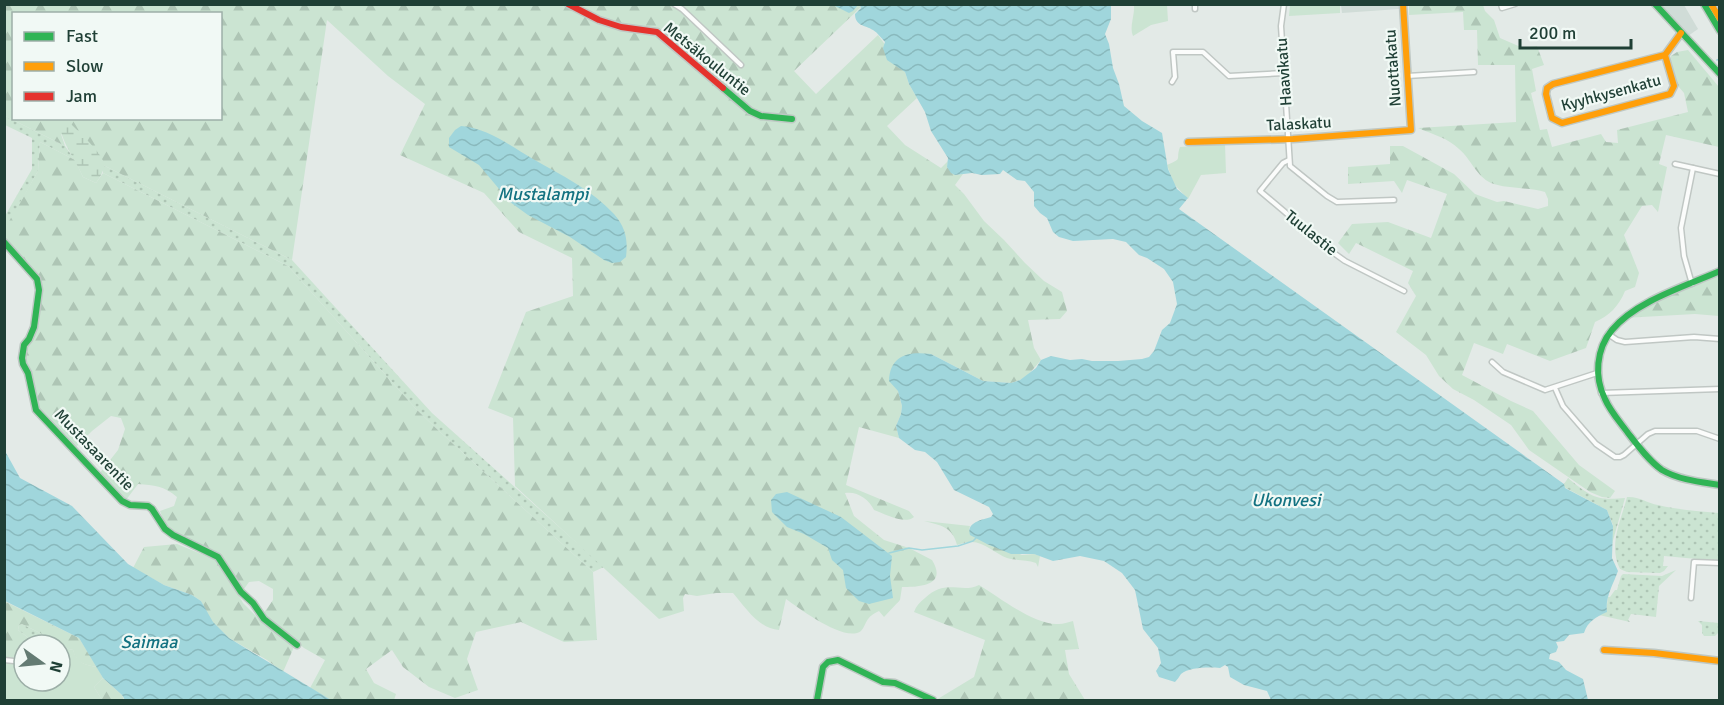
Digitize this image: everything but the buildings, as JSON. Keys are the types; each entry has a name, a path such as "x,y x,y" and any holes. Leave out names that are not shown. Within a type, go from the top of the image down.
{"main road":[{"name":"Nuottakatu","path":"1403,4 1411,130"},
{"path":"1655,4 1719,74"},
{"path":"1704,4 1719,31"},
{"path":"1711,4 1719,19"},
{"name":"Metsäkouluntie","path":"571,5 610,24 657,32 750,111 761,116 792,119"},
{"path":"1665,55 1681,33"},
{"name":"Kyyhkysenkatu","path":"1665,55 1674,86 1670,94 1562,123 1552,118 1546,94 1547,88 1553,84 1665,55"},
{"name":"Talaskatu","path":"1188,142 1289,139 1411,130"},
{"name":"Mustasaarentie","path":"4,242 36,279 39,290 36,318 31,334 22,348 22,358 28,373 36,410 122,501 130,505 148,506 157,515 165,529 173,535 218,558 241,592 253,603 264,619 297,645"},
{"path":"1719,271 1624,316 1608,334 1599,354 1598,373 1601,393 1612,411 1653,463 1664,471 1687,479 1719,484"},
{"path":"1604,650 1719,661"},
{"path":"817,700 823,667 838,660 933,700"}],"street":[{"name":"Metsäkouluntie","path":"674,4 741,65"},
{"name":"Haavikatu","path":"1284,4 1281,26 1289,160"},
{"path":"1501,6 1515,4"},
{"path":"1172,82 1175,77 1173,52 1203,52 1229,76 1284,73"},
{"path":"1407,76 1474,72"},
{"path":"1289,160 1290,166 1337,202 1394,200"},
{"name":"Tuulastie","path":"1289,160 1283,163 1260,191 1345,261 1404,291"},
{"path":"1676,164 1719,174"},
{"path":"1692,284 1684,256 1681,228 1693,168"},
{"path":"1608,334 1624,342 1694,337 1719,339"},
{"path":"1492,362 1503,372 1545,390 1598,373"},
{"path":"1554,388 1563,406 1596,444 1617,458 1655,431 1697,431 1719,439"},
{"path":"1601,393 1719,389"},
{"path":"1691,598 1694,562 1719,563"}],"shaded area":[{"path":"1341,5 1399,5 1399,9 1342,13"},
{"path":"1658,5 1684,5 1698,29 1688,36"}],"green space":[{"path":"833,4 842,8 860,5 861,7 794,71 816,94 878,35 905,72 917,98 887,126 905,145 941,168 948,161 947,167 955,175 963,174 955,185 984,221 1025,263 1044,281 1062,292 1067,311 1060,319 1028,320 1034,348 1041,360 1028,375 1020,380 1011,383 983,381 931,354 898,391 902,406 896,426 899,438 859,427 846,485 909,511 914,517 906,520 889,516 874,510 862,497 854,493 845,493 854,516 884,540 909,548 932,560 936,569 934,580 923,585 902,587 900,600 884,617 879,611 868,619 861,631 854,633 834,629 786,599 779,630 772,629 759,622 733,593 697,596 685,594 684,611 659,619 515,486 513,418 488,408 526,312 573,296 572,258 519,232 484,193 400,155 425,104 388,76 327,20 292,260 103,165 103,161 61,134 65,146 13,120 222,120 222,12 12,12 12,120 5,116 4,5"},
{"path":"1134,5 1167,5 1168,21 1151,25 1133,36"},
{"path":"1290,5 1340,5 1340,13 1289,16"},
{"path":"1409,5 1483,5 1485,11 1494,20 1500,38 1523,48 1537,46 1544,65 1532,69 1536,91 1531,93 1540,130 1547,129 1552,147 1601,134 1606,142 1618,143 1617,130 1688,112 1684,93 1678,86 1670,59 1677,52 1688,50 1719,87 1719,147 1666,135 1659,164 1667,167 1658,212 1652,205 1642,206 1624,235 1639,273 1635,287 1625,291 1613,310 1595,322 1586,348 1550,361 1507,344 1503,354 1474,343 1462,375 1533,411 1579,465 1615,491 1610,498 1590,492 1529,450 1511,425 1453,389 1439,376 1426,355 1396,332 1416,296 1408,283 1413,271 1356,243 1349,254 1338,243 1352,224 1388,222 1431,238 1447,194 1407,180 1402,193 1394,181 1348,184 1348,167 1390,164 1390,146 1403,146 1454,174 1475,194 1497,202 1504,201 1538,209 1548,206 1545,192 1491,183 1481,176 1455,145 1418,128 1516,122 1515,65 1478,65 1477,30 1464,30 1463,12 1409,15"},
{"path":"5,116 65,146 75,160 40,142 38,171 5,230 5,216 32,169 32,138 5,125"},
{"path":"67,120 101,157 104,167 96,183 83,177 66,145 59,123"},
{"path":"40,142 75,160 83,177 96,183 103,173 288,266 416,409 593,572 597,640 564,642 521,622 476,632 467,659 478,690 455,698 429,687 403,667 392,650 366,669 374,683 396,694 394,700 331,700 310,688 325,660 304,648 263,614 273,600 273,589 259,581 249,582 244,589 220,555 176,533 165,524 160,511 174,506 177,497 168,490 138,484 126,500 99,474 118,450 125,429 121,418 111,416 75,448 38,405 24,360 27,345 39,325 42,286 36,274 5,238 4,230 38,171"},
{"path":"1225,144 1226,173 1201,175 1188,199 1174,184 1167,165 1177,160 1180,147"},
{"path":"103,165 292,260 432,413 604,567 593,572 439,431 416,409 288,266 103,173"},
{"path":"1719,273 1719,316 1695,314 1624,318 1638,310"},
{"path":"1568,478 1594,496 1607,499 1625,498 1612,544 1613,525 1607,510 1564,487"},
{"path":"1627,497 1674,508 1719,513 1719,561 1664,556 1663,566 1668,566 1660,573 1627,572 1620,569 1615,542"},
{"path":"924,521 970,526 969,530 1022,555 1040,556 1038,567 1036,563 1007,558 976,543 968,542 957,545 949,531"},
{"path":"177,544 216,560 243,603 262,622 294,647 283,672 229,638 212,622 201,601 133,568 144,547"},
{"path":"1676,570 1659,586 1656,617 1631,614 1628,620 1630,622 1599,615 1606,612 1608,597 1617,590 1623,574 1662,576"},
{"path":"979,585 1028,616 1049,623 1059,624 1073,621 1079,649 1065,650 1069,674 1085,700 936,700 974,677 985,640 914,612 921,601 940,589"},
{"path":"4,601 69,633 40,633 22,624 19,625 18,630 22,633 12,633 12,657 5,657"},
{"path":"1698,621 1719,623 1719,632 1715,636 1704,636 1702,625"},
{"path":"22,624 40,633 22,633 18,630 19,625"},
{"path":"72,635 79,638 97,667 82,663 76,658"},
{"path":"73,650 82,663 97,667 103,678 94,687 102,700 5,700 4,657 12,657 12,693 72,693"},
{"path":"103,678 122,695 124,700 102,700 94,687"}],"water":[{"path":"833,5 858,5 849,13"},
{"name":"Ukonvesi","path":"860,5 1111,5 1111,19 1105,34 1124,106 1142,121 1162,133 1168,169 1177,189 1188,198 1179,209 1564,484 1565,488 1607,510 1613,526 1612,558 1618,571 1608,596 1607,612 1593,620 1584,633 1569,635 1564,641 1556,642 1558,647 1556,652 1550,654 1549,659 1559,662 1566,670 1583,679 1588,700 1271,700 1267,691 1244,685 1230,677 1228,667 1225,665 1220,668 1189,670 1181,674 1175,682 1159,677 1156,671 1161,663 1158,648 1143,629 1135,590 1122,573 1104,561 1080,556 1053,561 1034,554 1011,554 970,535 970,527 973,524 993,514 989,507 954,490 937,462 925,452 915,450 899,438 896,426 902,406 898,391 889,381 890,372 897,360 908,354 931,354 983,381 1011,383 1020,380 1036,368 1041,360 1051,356 1092,361 1142,359 1149,357 1154,351 1162,330 1170,323 1177,304 1173,282 1164,269 1139,255 1126,242 1113,239 1073,241 1059,237 1053,232 1047,218 1034,206 1034,192 1025,181 1017,180 1003,170 1000,174 955,175 951,173 947,167 948,158 931,131 925,112 905,72 887,60 883,48 885,42 878,34 861,25 855,18 855,14 861,8"},
{"name":"Mustalampi","path":"461,126 471,127 498,138 576,184 605,205 624,229 627,245 626,257 620,262 612,263 604,260 510,202 479,165 449,147 449,138"},
{"name":"Saimaa","path":"5,451 20,478 72,506 128,564 164,585 192,595 201,601 213,622 229,638 331,700 125,700 103,678 79,638 5,601"},
{"path":"787,492 841,517 892,556 890,576 893,598 869,604 859,601 846,588 843,570 832,560 828,548 787,527 772,512 771,500 776,494"}],"waterway":[{"path":"889,553 909,548 922,550 958,546 976,538"}],"traffic: fast":[{"path":"1655,4 1720,74"},
{"path":"1704,4 1720,31"},
{"path":"723,88 750,111 761,116 792,119"},
{"path":"4,242 37,279 39,290 34,327 24,345 22,358 28,373 36,410 122,501 130,505 148,506 165,529 173,535 218,557 241,592 253,603 264,619 297,645"},
{"path":"1720,271 1662,295 1622,320 1607,338 1598,363 1601,390 1610,408 1644,453 1662,470 1676,476 1720,485"},
{"path":"817,700 823,667 828,662 838,660 883,682 895,683 933,700"}],"traffic: slow":[{"path":"1188,142 1293,139 1411,130 1403,4"},
{"path":"1711,4 1720,19"},
{"path":"1665,55 1674,86 1670,94 1562,123 1552,118 1546,94 1547,88 1553,84 1665,55 1681,33"},
{"path":"1604,650 1720,661"}],"traffic: jam":[{"path":"568,4 599,20 621,27 657,32 723,88"}]}
